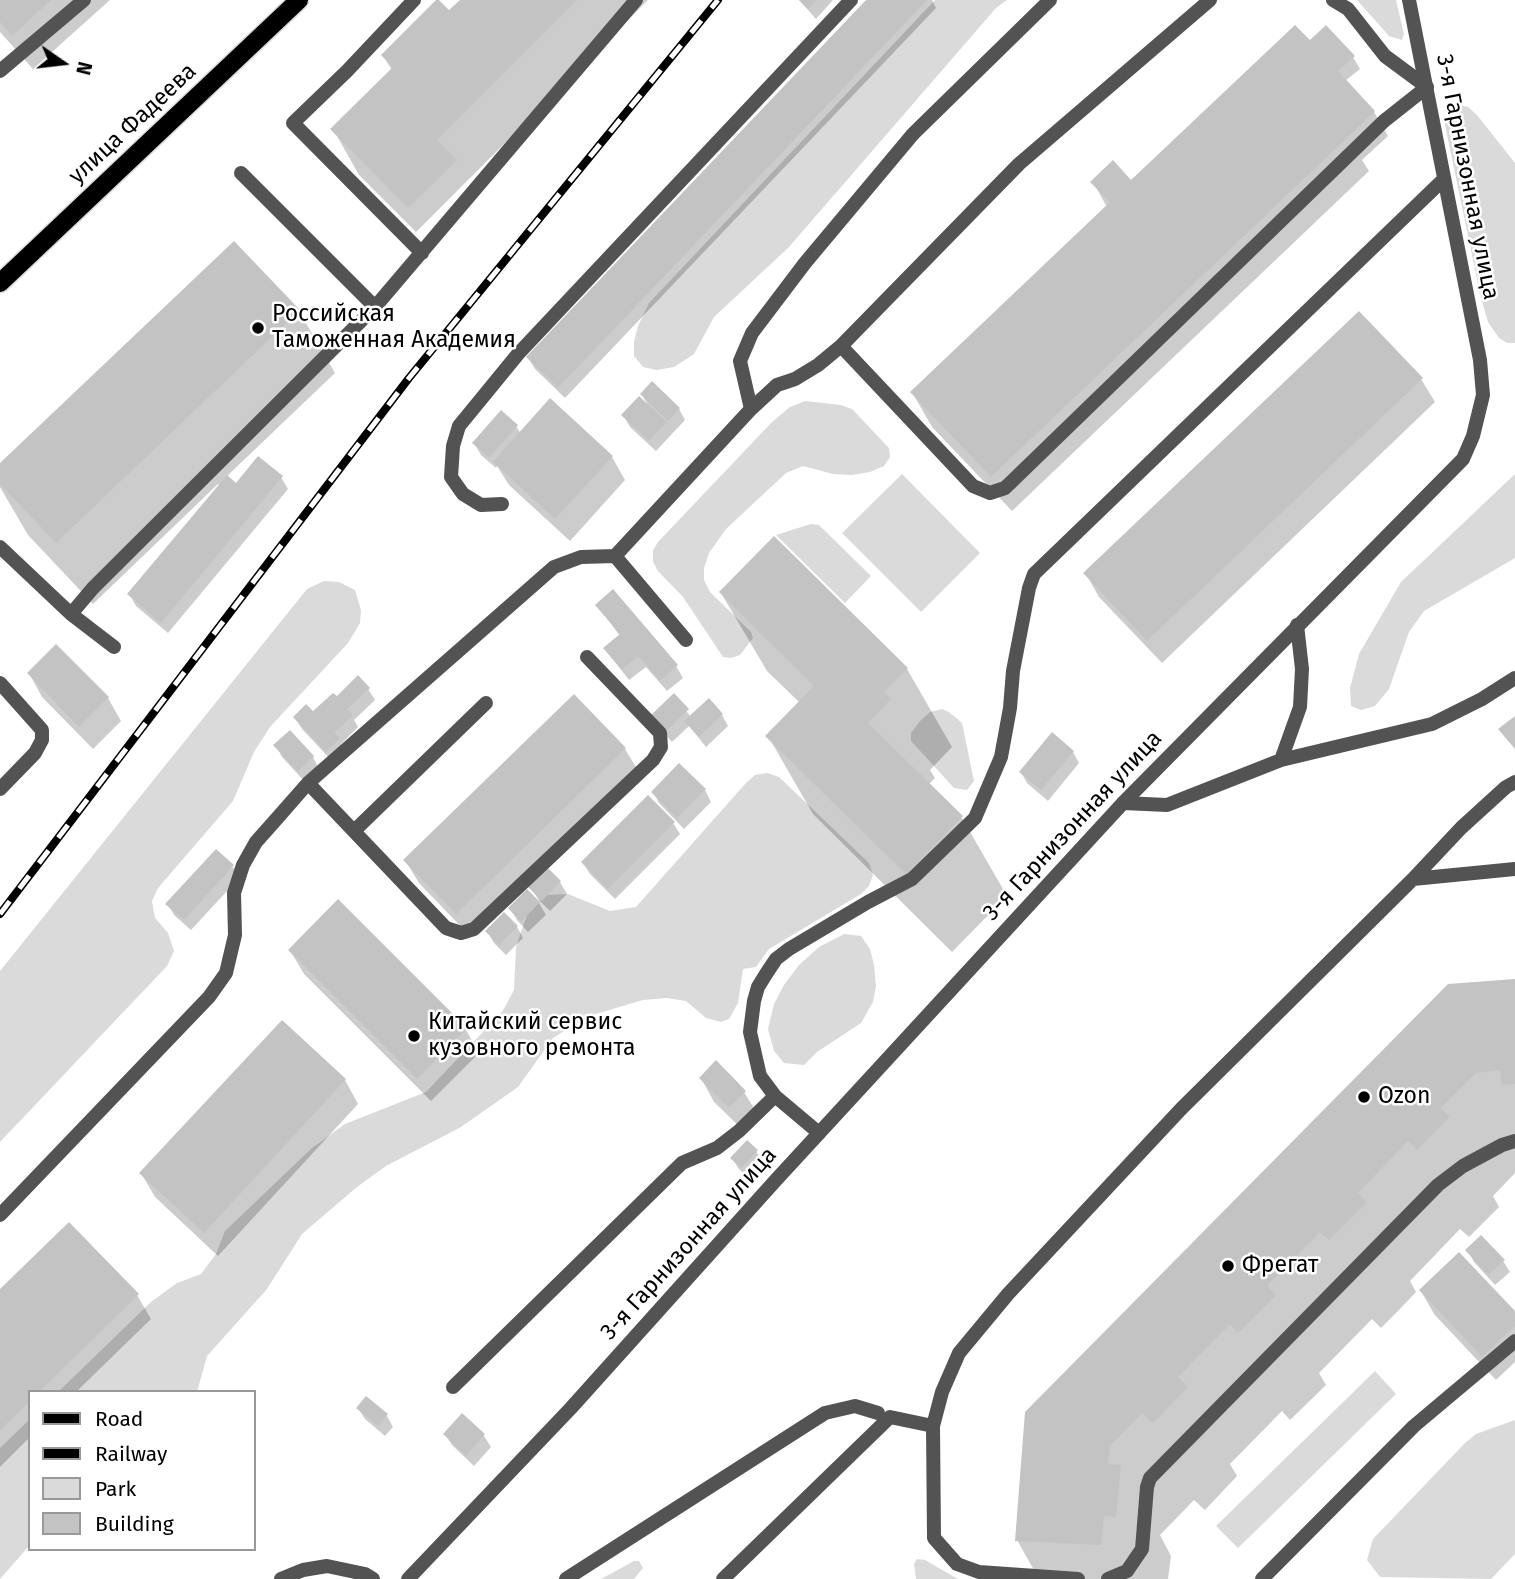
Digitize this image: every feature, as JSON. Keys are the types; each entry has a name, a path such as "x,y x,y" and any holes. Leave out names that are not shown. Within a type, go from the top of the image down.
{"main road":[{"name":"улица Фадеева","path":"0,283 299,0"}],"street":[{"path":"0,71 84,0"},
{"path":"414,0 347,71 292,123 422,253"},
{"path":"71,614 93,588 375,307 636,0"},
{"path":"502,504 481,505 463,494 451,477 453,446 459,426 518,354 851,0"},
{"path":"751,408 740,361 752,333 805,263 913,134 1050,0"},
{"path":"0,1215 209,997 226,973 234,935 234,893 243,865 256,842 308,783 554,567 581,557 615,556 751,408 777,385 795,379 818,365 841,346 1019,164 1210,0"},
{"path":"841,346 973,486 990,493 1005,488 1384,121 1427,87 1385,56 1348,9 1332,0"},
{"name":"3-я Гарнизонная улица","path":"408,1579 571,1408 819,1133 1123,803 1463,459 1473,436 1483,395 1480,360 1409,0"},
{"path":"241,173 375,307"},
{"path":"819,1133 775,1096 760,1076 750,1032 754,1001 758,987 776,959 789,948 912,879 975,818 1001,757 1010,708 1013,671 1034,574 1444,179"},
{"path":"0,547 71,614 114,648"},
{"path":"615,556 685,640"},
{"path":"1281,760 1300,707 1303,669 1297,625"},
{"path":"308,783 446,928 461,933 479,925 653,760 661,747 660,733 587,657"},
{"path":"1123,803 1167,805 1281,760 1432,724 1482,699 1515,678"},
{"path":"0,683 42,730 42,740 35,752 0,789"},
{"path":"354,831 486,703"},
{"path":"1078,1579 979,1572 957,1563 943,1551 934,1538 933,1426 942,1392 959,1353 1008,1294 1181,1109 1461,828 1512,785"},
{"path":"1413,879 1515,869"},
{"path":"453,1387 682,1163 717,1147 739,1131 775,1096"},
{"path":"1108,1579 1127,1571 1142,1549 1150,1478 1438,1185 1464,1166 1502,1145 1515,1142"},
{"path":"1262,1579 1414,1426 1515,1340"},
{"path":"566,1579 825,1413 855,1406 878,1413"},
{"path":"723,1579 890,1417 933,1426"},
{"path":"281,1579 303,1570 327,1566 365,1574 373,1579"}],"green space":[{"path":"935,0 1007,0 996,8 789,247 714,317 694,354 674,367 657,370 643,367 634,356 634,342 649,303"},
{"path":"1357,0 1396,0 1404,34 1402,40 1389,36"},
{"path":"1454,104 1468,107 1477,115 1515,163 1515,343 1507,343 1499,338 1488,322 1481,298 1445,125 1447,109"},
{"path":"805,401 852,409 889,448 890,457 884,466 852,475 833,474 803,466 786,473 726,529 709,553 704,568 704,580 710,592 751,632 753,638 740,655 723,657 683,597 658,571 653,562 653,550 773,421 790,407"},
{"path":"902,474 980,553 921,612 842,533"},
{"path":"1515,474 1515,558 1424,611 1409,632 1389,689 1375,706 1361,710 1351,706 1350,688 1359,654 1401,582"},
{"path":"811,524 819,525 871,576 845,603 776,535"},
{"path":"324,581 339,582 355,590 361,610 360,623 348,643 270,727 254,752 233,801 158,888 152,901 155,918 168,933 174,951 167,966 0,1142 0,971 307,589"},
{"path":"942,709 962,723 974,781 967,790 954,788 911,741 911,733 920,721 930,712"},
{"path":"767,773 779,777 869,863 873,875 869,886 861,894 769,949 756,967 743,969 738,1003 729,1019 721,1022 706,1018 686,1001 667,998 643,1000 589,1016 553,1038 518,1087 461,1127 386,1166 302,1234 267,1289 207,1356 198,1390 60,1390 151,1302 177,1283 201,1274 216,1254 225,1231 312,1148 345,1124 426,1092 502,1012 514,990 516,948 520,934 528,913 544,895 568,894 610,911 636,907 755,775"},
{"path":"844,934 861,936 870,949 876,986 873,1002 861,1023 817,1052 804,1065 784,1063 774,1051 768,1029 774,1004 799,965 819,947"},
{"path":"1375,1371 1396,1394 1238,1548 1216,1526"},
{"path":"1515,1420 1515,1554 1491,1579 1380,1577 1367,1560 1373,1539 1465,1443 1476,1434"},
{"path":"28,1421 28,1547 0,1579 0,1448"},
{"path":"917,1559 925,1560 958,1579 916,1579 914,1564"},
{"path":"634,1561 639,1561 643,1568 634,1579 601,1579"}],"building":[{"path":"0,0 51,0 12,36 0,22"},
{"path":"436,0 449,10 460,0 577,0 437,140 457,160 408,208 330,129 393,67 381,55"},
{"path":"799,0 817,0 808,9"},
{"path":"866,0 927,0 558,388 526,357"},
{"path":"1295,25 1310,40 1326,25 1355,56 1338,71 1375,111 991,477 910,392 1110,202 1090,182 1113,160 1131,180"},
{"path":"234,241 300,310 56,543 0,484 0,463"},
{"path":"1359,311 1423,378 1147,641 1083,573"},
{"path":"652,381 680,408 668,421 640,394"},
{"path":"639,396 667,422 649,441 621,415"},
{"path":"550,398 613,456 555,519 493,462"},
{"path":"501,410 518,425 489,458 472,443"},
{"path":"258,456 283,476 161,623 127,594 227,475 236,483"},
{"path":"774,536 908,668 884,692 891,699 868,723 963,816 906,874 765,736 814,686 719,592"},
{"path":"613,589 678,665 660,681 638,656 622,670 603,648 620,634 595,605"},
{"path":"56,644 109,697 79,727 27,673"},
{"path":"358,675 370,688 347,709 353,715 334,733 340,738 326,752 293,717 306,704 313,711 333,693 337,696"},
{"path":"674,693 689,709 665,732 650,716"},
{"path":"574,694 626,748 456,914 403,860"},
{"path":"709,698 723,714 699,737 684,721"},
{"path":"1515,716 1515,749 1498,729"},
{"path":"290,730 314,756 298,772 273,745"},
{"path":"1052,732 1074,751 1041,790 1019,772"},
{"path":"679,763 706,789 677,818 651,792"},
{"path":"648,795 675,822 608,889 581,862"},
{"path":"216,849 234,865 184,920 165,904"},
{"path":"548,868 561,881 542,901 528,887"},
{"path":"527,889 540,902 521,922 508,908"},
{"path":"338,899 467,1028 417,1079 288,950"},
{"path":"504,912 518,926 499,945 485,931"},
{"name":"Фрегат","path":"1515,979 1515,1084 1502,1085 1500,1070 1476,1073 1441,1108 1450,1117 1417,1150 1408,1141 1358,1193 1367,1202 1329,1240 1320,1232 1267,1286 1276,1295 1238,1333 1230,1324 1178,1377 1188,1387 1153,1423 1142,1413 1110,1446 1108,1464 1121,1465 1116,1517 1104,1516 1101,1545 1015,1541 1025,1412 1448,984"},
{"path":"282,1020 346,1079 204,1233 139,1173"},
{"path":"716,1060 746,1091 729,1108 699,1078"},
{"path":"747,1140 758,1150 741,1168 730,1158"},
{"path":"69,1222 139,1294 41,1390 28,1390 28,1403 0,1430 0,1289"},
{"path":"1481,1235 1505,1260 1488,1275 1465,1250"},
{"path":"1459,1252 1515,1311 1515,1326 1482,1357 1419,1290"},
{"path":"366,1396 388,1414 378,1426 356,1408"},
{"path":"462,1413 485,1434 466,1456 443,1434"}],"railway":[{"path":"0,914 409,378 718,0"}],"place":[{"name":"Российская Таможенная Академия","path":"258,328"},
{"name":"Китайский сервис кузовного ремонта","path":"414,1036"},
{"name":"Ozon","path":"1364,1097"},
{"name":"Фрегат","path":"1228,1266"}]}
